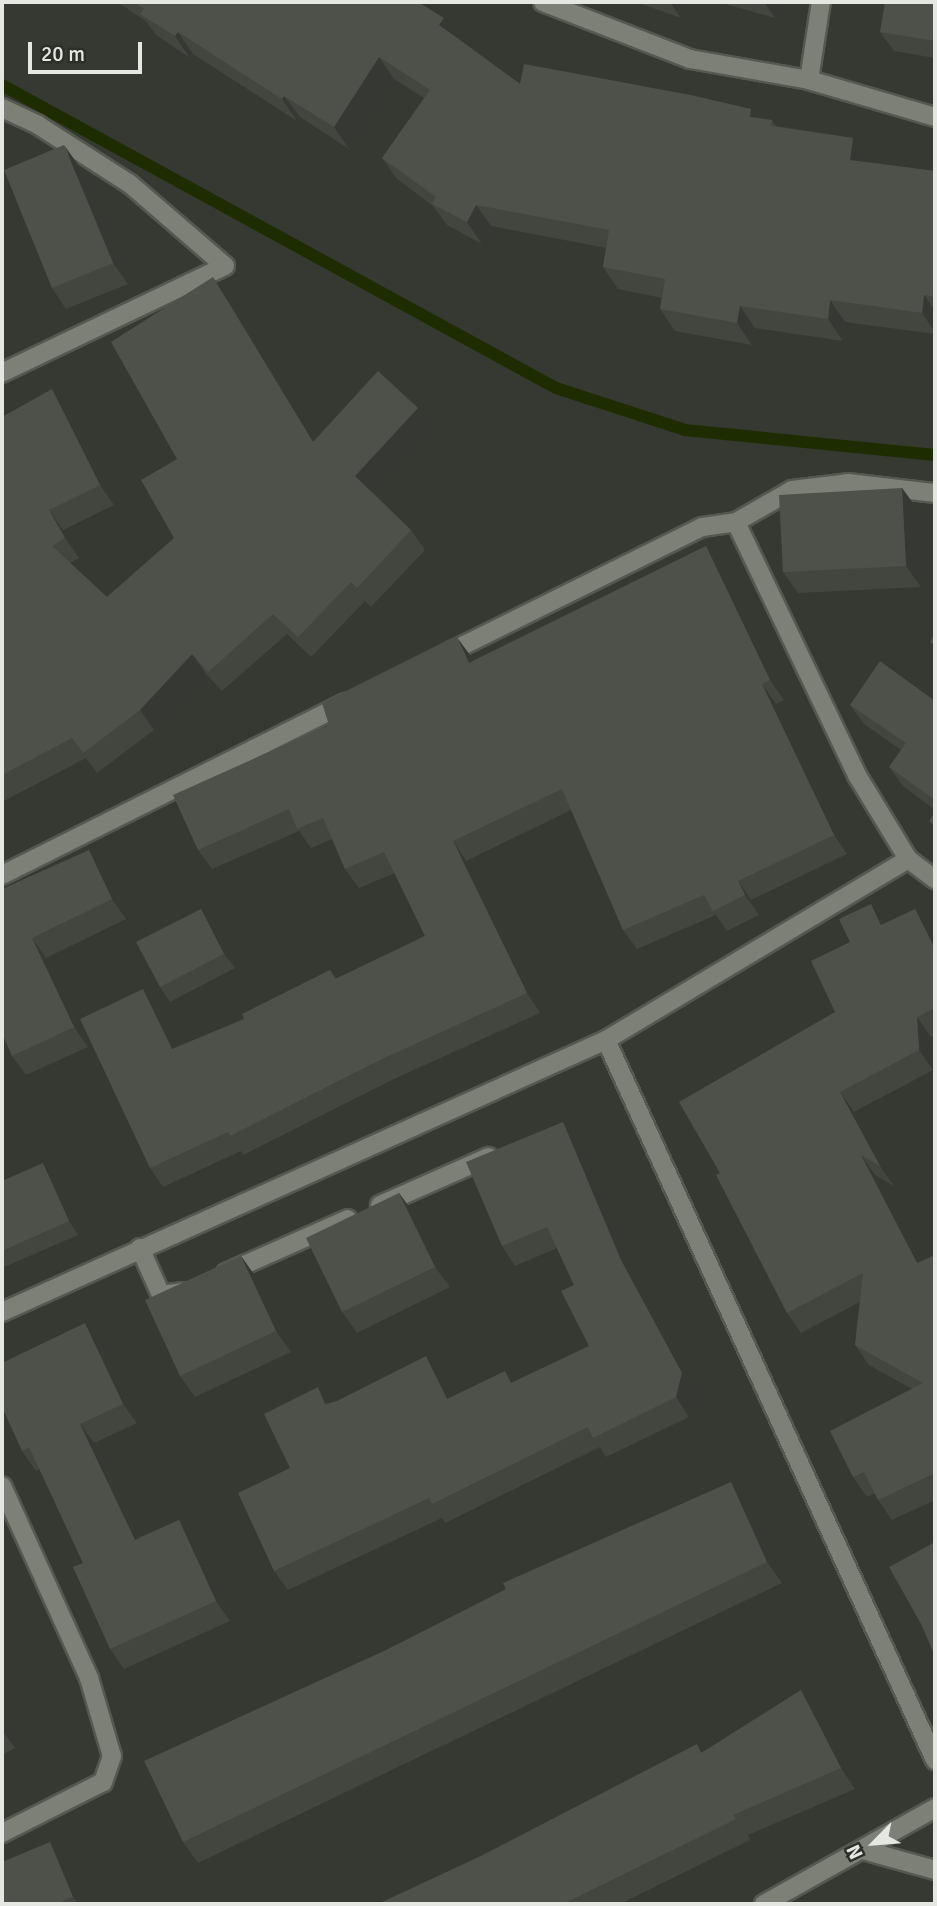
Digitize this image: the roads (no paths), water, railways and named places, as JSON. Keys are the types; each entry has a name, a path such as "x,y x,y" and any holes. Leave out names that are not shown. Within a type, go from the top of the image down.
{"street":[{"path":"543,2 690,59 809,80 935,117"},
{"path":"809,80 821,2"},
{"path":"2,108 37,125 130,184 225,266 2,373"},
{"path":"427,663 702,527 736,522 792,490 848,483 935,493"},
{"path":"736,522 857,775 908,859 935,879"},
{"path":"2,875 365,694"},
{"path":"2,1312 606,1040 908,859"},
{"path":"606,1040 935,1760"},
{"path":"140,1248 161,1295 175,1295 503,1150"},
{"path":"2,1486 89,1678 112,1756 103,1782 2,1833"},
{"path":"764,1904 935,1808"},
{"path":"863,1850 935,1870"}],"waterway":[{"path":"2,85 556,388 685,430 935,455"}]}
